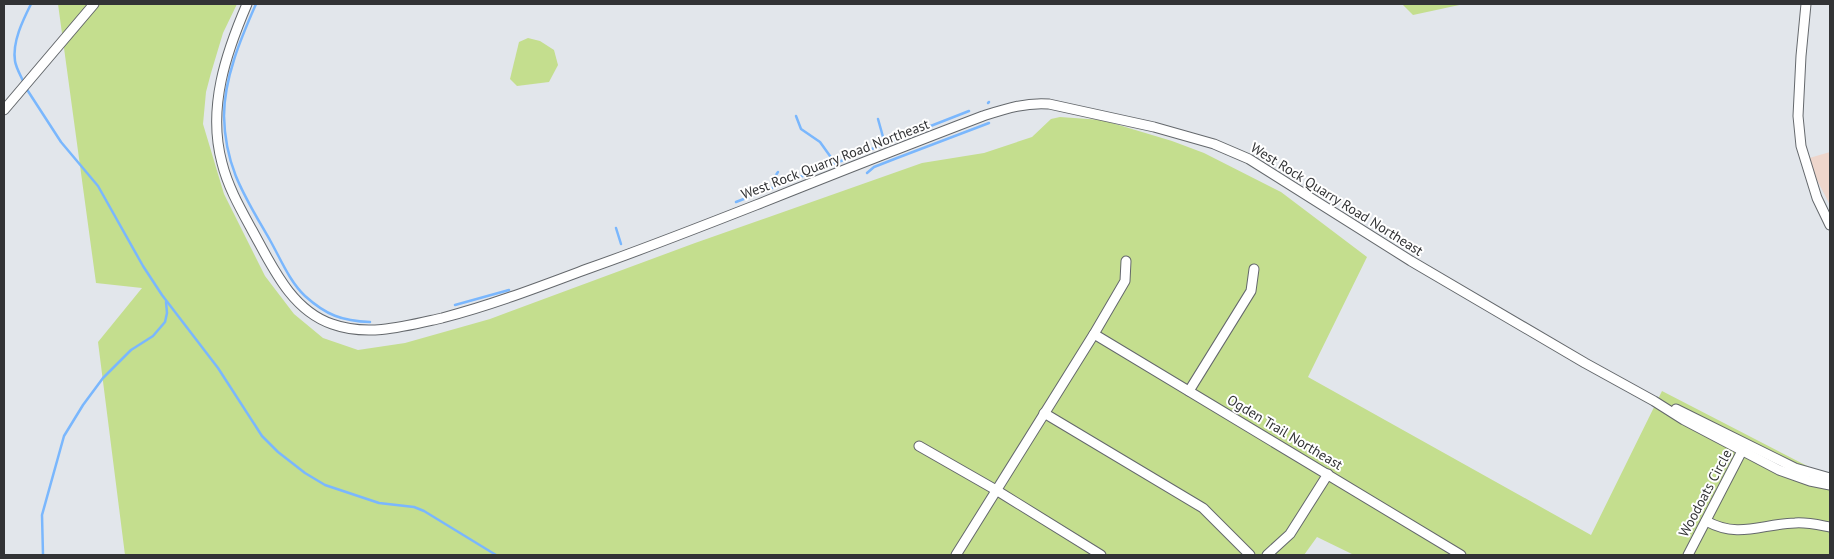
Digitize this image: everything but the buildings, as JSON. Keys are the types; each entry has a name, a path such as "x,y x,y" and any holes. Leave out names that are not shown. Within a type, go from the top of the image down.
{"street":[{"path":"4,110 94,4"},
{"name":"West Rock Quarry Road Northeast","path":"247,4 234,35 219,91 216,129 222,163 236,201 286,288 312,314 342,327 368,330 403,327 509,299 648,247 983,116 1017,106 1041,103 1080,109 1154,127 1214,144 1249,159 1468,295 1684,420 1744,448 1795,468 1830,478"},
{"path":"1806,4 1798,116 1801,146 1816,198 1830,225"},
{"path":"956,555 1125,281 1126,261"},
{"path":"1189,391 1251,291 1254,268"},
{"name":"Ogden Trail Northeast","path":"1094,334 1461,555"},
{"path":"1044,413 1203,508 1250,555"},
{"path":"919,446 996,490 1101,555"},
{"name":"West Rock Quarry Road Northeast","path":"1744,448 1784,473 1830,485"},
{"name":"Woodoats Circle","path":"1688,555 1744,448"},
{"path":"1267,555 1290,534 1328,474"},
{"path":"1706,521 1731,531 1755,530 1777,524 1797,523 1830,527"}],"shaded area":[{"path":"1830,152 1830,205 1806,159"}],"green space":[{"path":"58,4 237,4 223,33 211,73 206,92 203,124 224,194 265,276 294,314 323,338 358,350 405,343 490,319 695,243 922,163 984,153 1032,137 1051,119 1060,117 1102,120 1172,141 1204,153 1281,192 1367,257 1308,377 1591,535 1662,391 1813,469 1830,473 1830,555 1354,555 1317,537 1304,555 125,555 98,342 142,288 96,283"},
{"path":"1402,4 1464,4 1413,15"},
{"path":"528,38 540,41 554,50 558,65 549,82 517,86 510,79 519,42"}],"waterway":[{"path":"24,83 17,69 14,54 19,31 31,4"},
{"path":"256,4 234,58 225,102 225,135 228,152 238,182 286,270 305,296 320,308 335,316 370,322"},
{"path":"26,88 61,142 98,186 143,266 162,295 218,368 262,436 278,452 305,473 325,485 379,503 414,507 424,511 496,555"},
{"path":"736,202 969,111"},
{"path":"796,116 801,129 820,142 835,163"},
{"path":"878,119 885,144"},
{"path":"867,173 874,167 989,123"},
{"path":"778,172 776,175 780,185"},
{"path":"616,228 621,244"},
{"path":"455,305 509,290"},
{"path":"43,555 42,515 64,436 83,405 103,378 131,350 153,336 165,322 167,313 166,302"}]}
